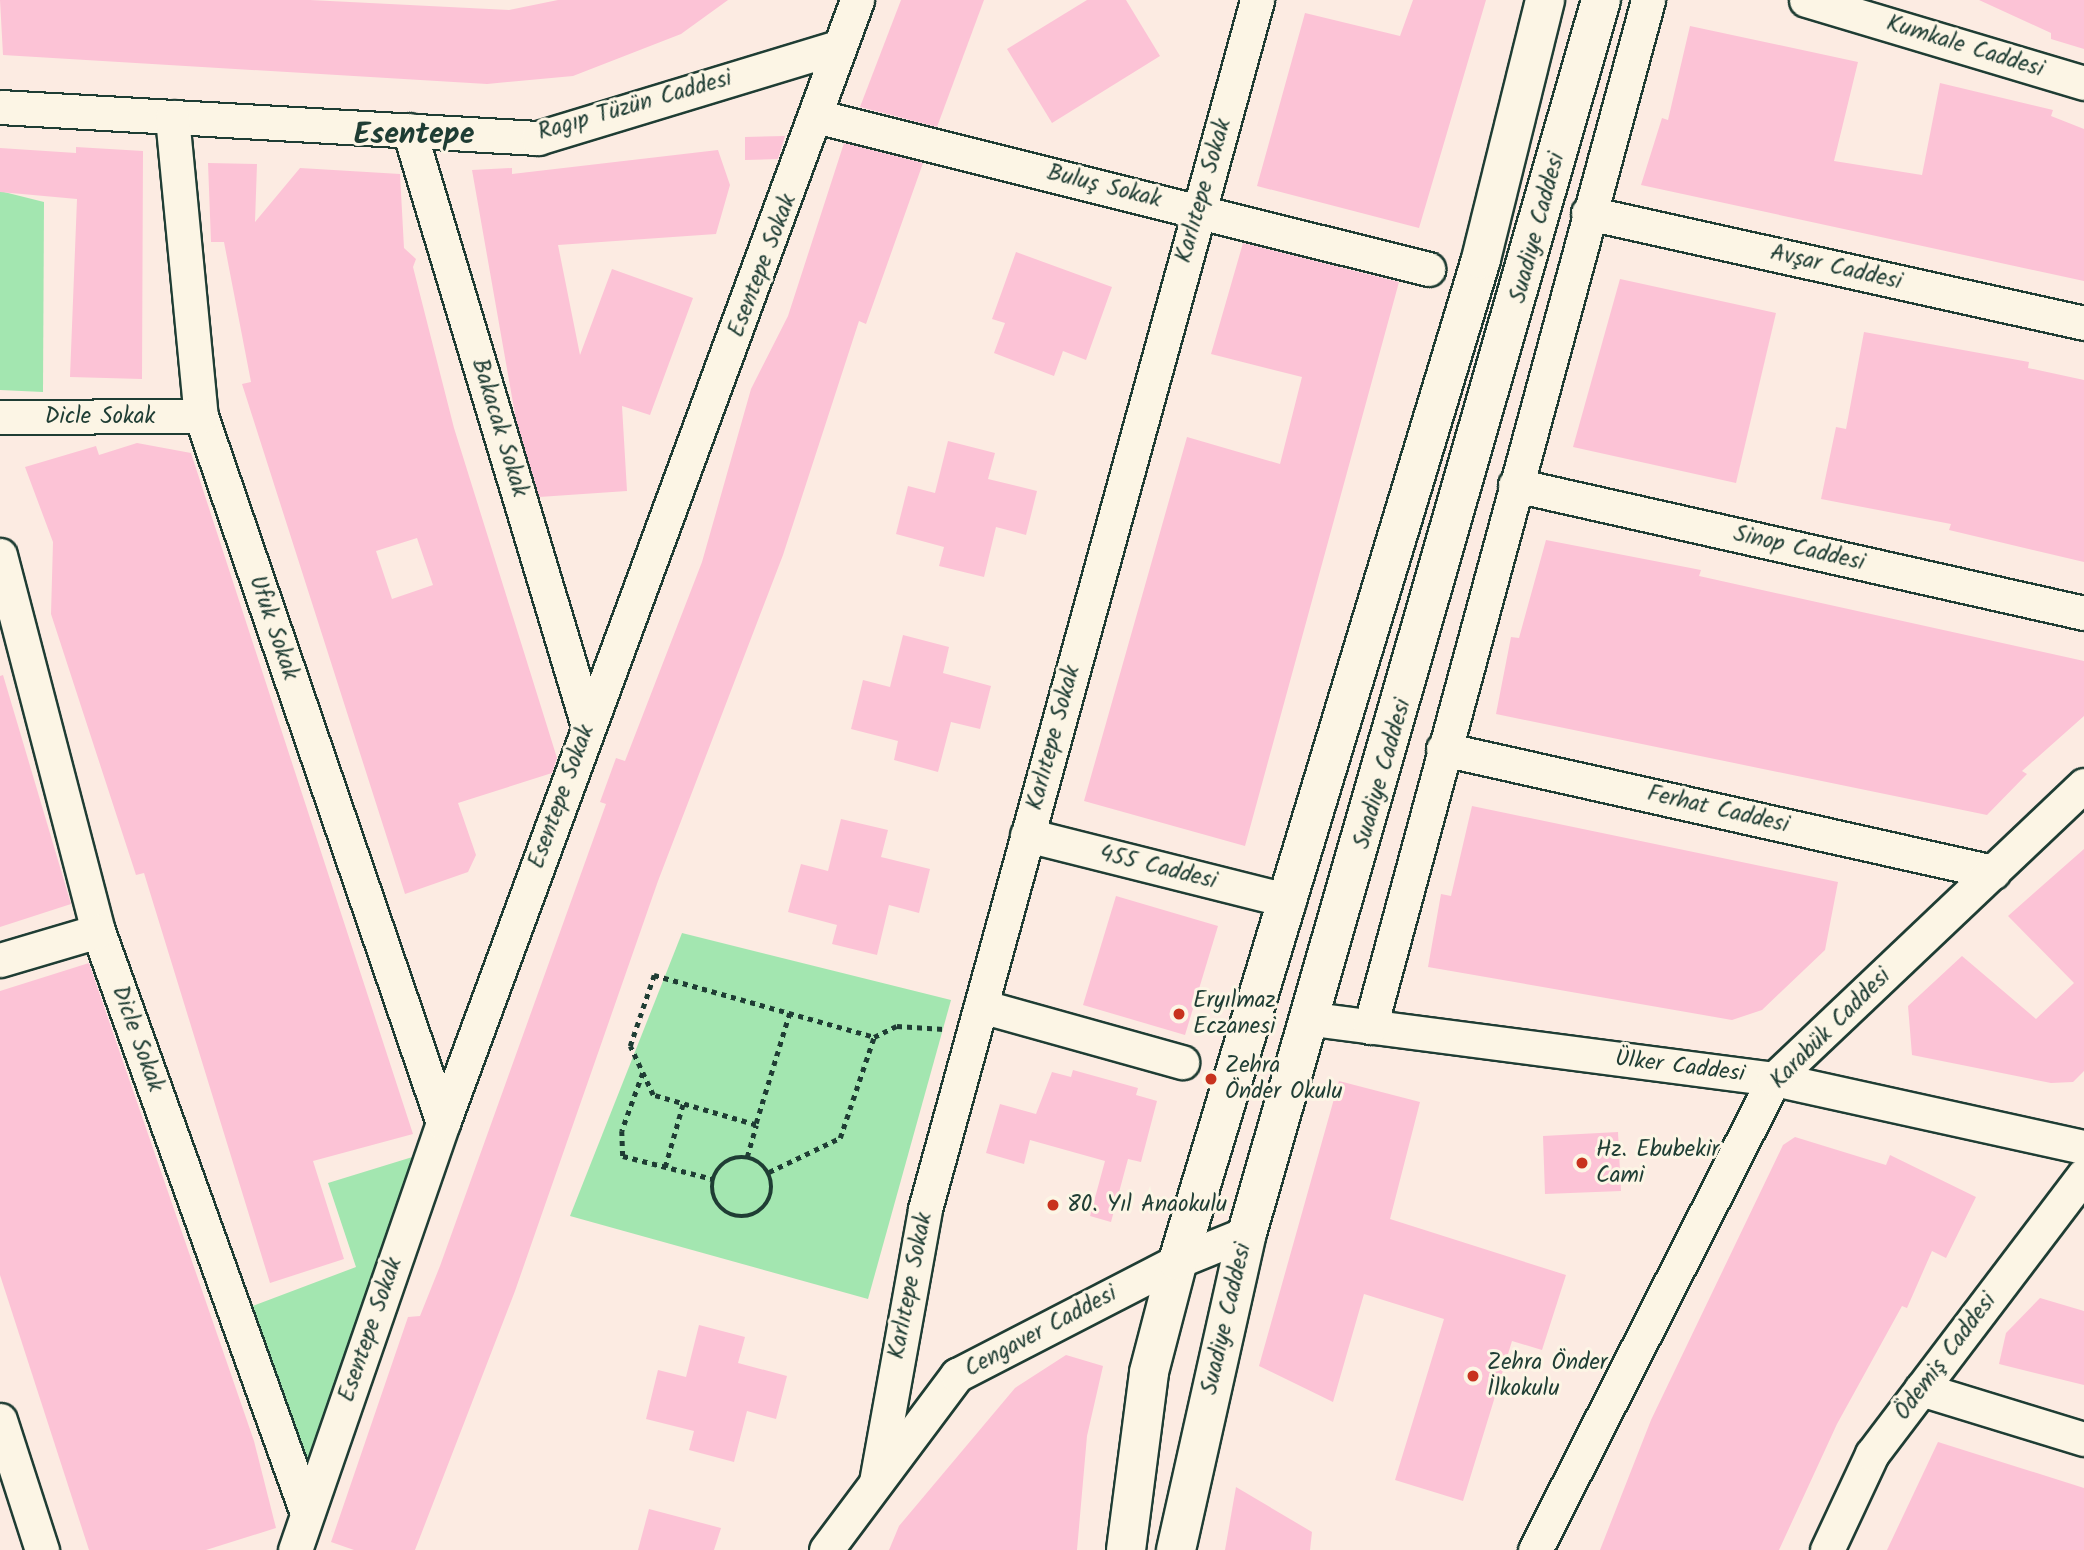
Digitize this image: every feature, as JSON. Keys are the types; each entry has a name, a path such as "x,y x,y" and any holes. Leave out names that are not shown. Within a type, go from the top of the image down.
{"main road":[{"name":"Suadiye Caddesi","path":"1126,1550 1149,1372 1178,1261 1481,259 1545,0"},
{"name":"Suadiye Caddesi","path":"1176,1550 1247,1233 1312,1019 1601,0"}],"street":[{"path":"838,47 857,0"},
{"name":"Karlıtepe Sokak","path":"876,1482 925,1209 1257,0"},
{"path":"1370,1027 1588,213 1648,0"},
{"name":"Kumkale Caddesi","path":"1806,0 2084,83"},
{"name":"Esentepe Sokak","path":"295,1550 443,1123 588,726 819,117 838,47"},
{"name":"Ragıp Tüzün Caddesi","path":"0,107 538,138 838,47"},
{"name":"Ufuk Sokak","path":"172,117 201,416 443,1123"},
{"name":"Buluş Sokak","path":"819,117 1428,270"},
{"name":"Bakacak Sokak","path":"409,130 588,726"},
{"name":"Avşar Caddesi","path":"1588,213 2084,323"},
{"name":"Dicle Sokak","path":"0,417 201,416"},
{"name":"Sinop Caddesi","path":"1515,485 2084,613"},
{"name":"Dicle Sokak","path":"0,555 98,931 307,1513"},
{"name":"Ferhat Caddesi","path":"1443,749 1993,872"},
{"name":"Karabük Caddesi","path":"1535,1550 1774,1079 2084,785"},
{"name":"455 Caddesi","path":"1027,835 1289,901"},
{"path":"0,960 98,931"},
{"path":"981,1006 1182,1062"},
{"name":"Ülker Caddesi","path":"1312,1019 1774,1079 2084,1147"},
{"name":"Ödemiş Caddesi","path":"1828,1550 1872,1454 2084,1175"},
{"name":"Cengaver Caddesi","path":"826,1550 957,1375 1178,1261 1247,1233"},
{"path":"1921,1389 2084,1439"},
{"path":"0,1420 42,1550"}],"path":[{"path":"756,1125 653,1095 630,1046 654,975 874,1037 897,1026 929,1024 972,1038"},
{"path":"747,1157 790,1013"},
{"path":"769,1172 840,1138 874,1037"},
{"path":"643,1073 619,1147 623,1156 713,1179"},
{"path":"665,1167 683,1103"},
{"path":"747,1157 769,1172 769,1201 746,1217 719,1207 713,1179 722,1164 747,1157"}],"green space":[{"path":"0,191 44,202 43,392 0,390"},
{"path":"682,933 951,1000 868,1299 570,1216"},
{"path":"419,1155 310,1476 250,1307 356,1267 328,1183"}],"building":[{"path":"0,0 310,0 509,10 558,0 728,0 681,34 573,76 487,84 3,55"},
{"path":"901,0 984,0 937,127 860,107"},
{"path":"1087,0 1126,0 1160,56 1052,123 1007,49"},
{"path":"1413,0 1486,0 1419,228 1257,186 1305,13 1400,36"},
{"path":"1979,0 2084,0 2084,49 2051,39 2051,33"},
{"path":"1690,26 1858,62 1834,161 1922,175 1940,83 2053,110 2051,116 2084,129 2084,281 1641,185 1662,118 1668,120"},
{"path":"785,136 778,159 745,160 745,137"},
{"path":"844,143 923,163 866,324 859,321 783,555 658,881 515,1291 415,1550 354,1550 331,1542 408,1317 420,1316 440,1266 606,804 600,802 616,758 625,761 702,562 751,389 788,316"},
{"path":"76,147 143,151 142,379 70,377 77,199 0,192 0,148 76,153"},
{"path":"718,150 730,185 716,234 558,245 580,355 612,269 693,298 650,415 622,406 627,491 539,497 516,420 472,170 512,168 512,174"},
{"path":"208,163 257,164 255,222 300,168 400,174 404,248 416,259 413,267 454,428 557,758 552,773 458,803 476,855 468,872 405,894 242,384 251,382 224,242 211,242","holes":["417,538 433,585 392,599 376,551"]},
{"path":"1243,243 1399,282 1245,846 1084,801 1187,437 1280,464 1302,377 1211,354"},
{"path":"1016,252 1112,287 1086,360 1063,351 1054,376 994,353 1005,323 992,319"},
{"path":"1620,279 1776,313 1736,483 1573,447"},
{"path":"1864,332 2029,362 2028,368 2084,380 2084,562 1949,530 1951,524 1821,499 1836,427 1846,429"},
{"path":"948,441 995,453 988,479 1037,491 1026,535 996,527 984,577 939,566 944,547 896,534 908,486 935,493"},
{"path":"137,443 191,453 413,1134 313,1161 344,1259 270,1283 144,873 136,875 51,614 53,542 25,467 96,446 99,455"},
{"path":"1546,540 1701,570 1699,576 2084,661 2084,716 2022,771 2027,774 1987,815 1496,714 1511,637 1519,638"},
{"path":"903,635 949,647 943,673 991,686 980,729 951,722 938,772 894,760 898,741 851,729 863,680 890,687"},
{"path":"3,675 71,904 0,927 0,676"},
{"path":"1472,806 1838,882 1825,950 1762,1010 1732,1020 1428,967 1441,894 1451,896"},
{"path":"841,819 888,830 881,857 930,869 919,913 889,905 877,955 832,944 837,925 788,912 801,864 828,871"},
{"path":"2084,849 2084,1071 2073,1082 2051,1083 1912,1055 1908,1006 1962,956 2036,1019 2074,983 2008,916"},
{"path":"1116,896 1218,926 1185,1035 1083,1005"},
{"path":"89,963 254,1441 276,1528 206,1550 89,1550 0,1275 0,991"},
{"path":"1073,1070 1138,1088 1136,1095 1157,1101 1141,1162 1128,1159 1111,1222 1090,1216 1105,1161 1030,1140 1024,1164 986,1153 1000,1104 1036,1114 1052,1072 1071,1077"},
{"path":"1339,1081 1420,1102 1390,1219 1566,1275 1542,1350 1512,1341 1463,1501 1395,1480 1444,1319 1364,1294 1333,1402 1259,1366"},
{"name":"Hz. Ebubekir Cami","path":"1618,1132 1621,1191 1545,1194 1543,1136"},
{"path":"1795,1137 1886,1165 1890,1155 1976,1197 1946,1258 1932,1251 1907,1308 1902,1306 1837,1424 1779,1550 1600,1550 1651,1420 1783,1145"},
{"path":"2040,1298 2084,1311 2084,1385 1999,1364 2006,1333"},
{"path":"699,1325 745,1337 738,1363 787,1376 776,1419 747,1411 734,1462 689,1450 694,1431 646,1419 658,1370 686,1377"},
{"path":"1066,1355 1103,1366 1087,1436 1077,1550 889,1550 899,1526 1015,1388"},
{"path":"1938,1442 2084,1488 2084,1550 1887,1550"},
{"path":"1236,1487 1312,1532 1310,1550 1225,1550"},
{"path":"649,1509 721,1528 714,1550 638,1550"}],"place":[{"name":"Eryılmaz Eczanesi","path":"1179,1014"},
{"name":"Zehra Önder Okulu","path":"1211,1079"},
{"name":"Hz. Ebubekir Cami","path":"1582,1163"},
{"name":"80. Yıl Anaokulu","path":"1053,1205"},
{"name":"Zehra Önder İlkokulu","path":"1473,1376"}],"district":[{"name":"Esentepe","path":"414,135"}]}
